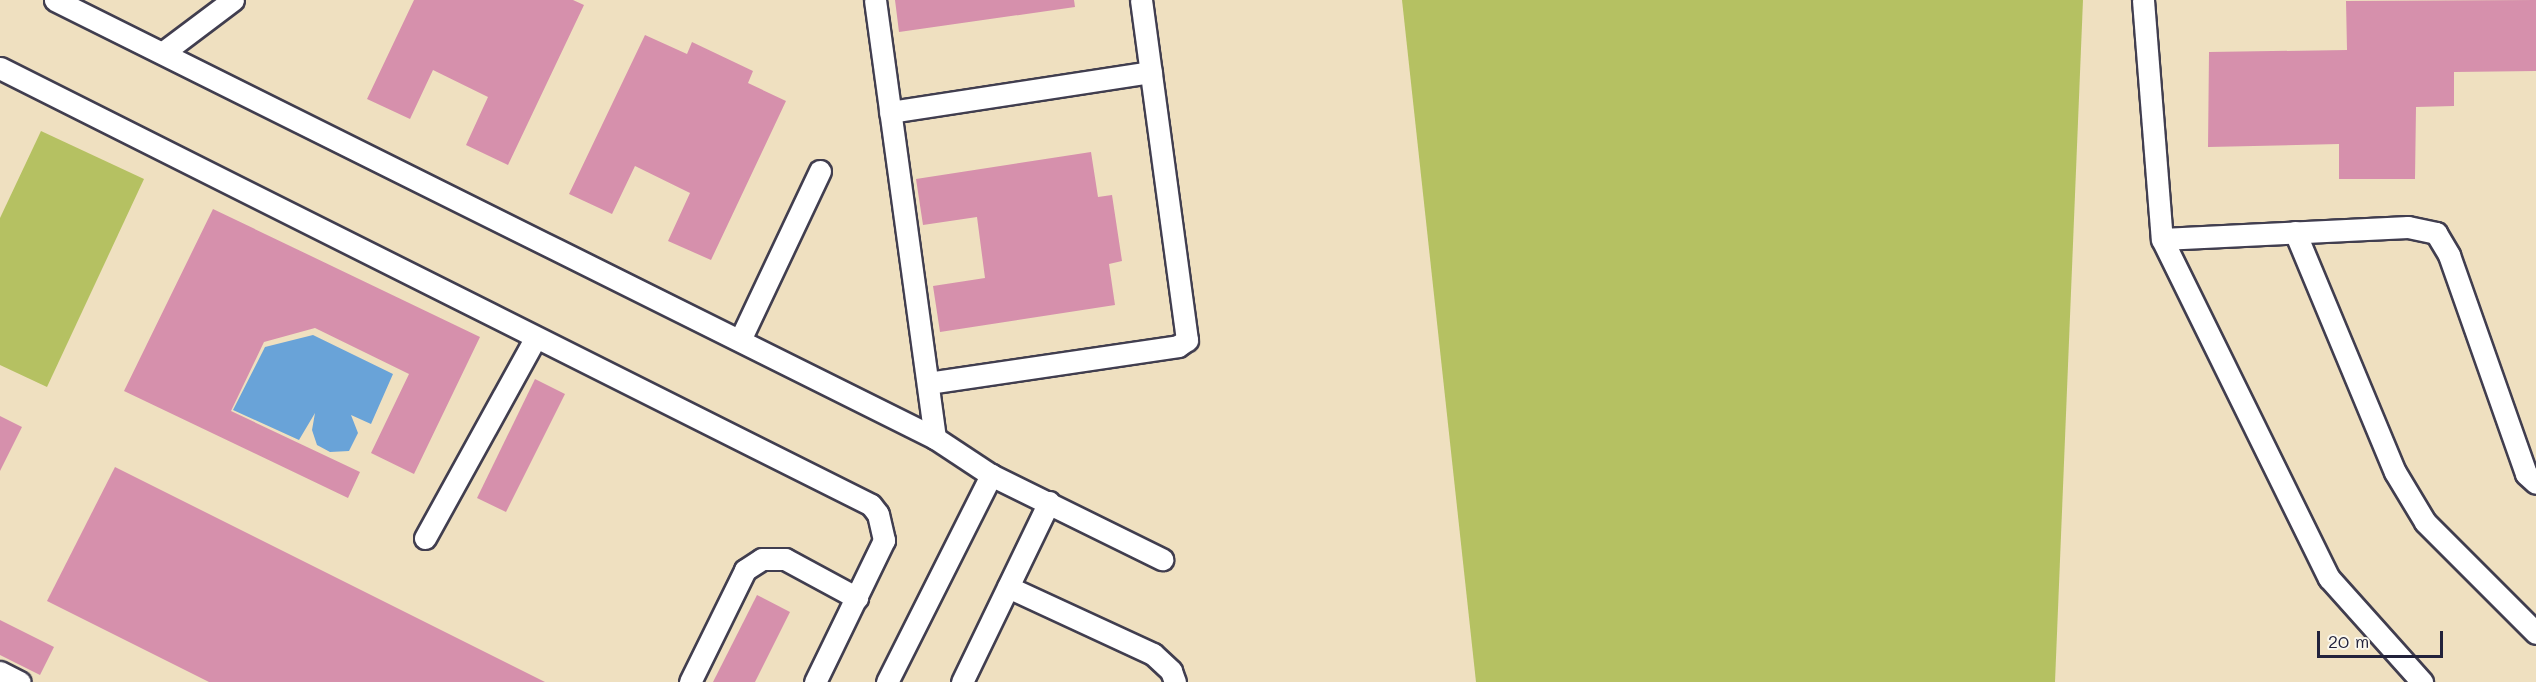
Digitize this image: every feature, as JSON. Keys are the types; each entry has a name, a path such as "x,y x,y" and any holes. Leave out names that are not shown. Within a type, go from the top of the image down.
{"lane":[{"path":"55,0 74,5 935,438 991,475 1162,559"},
{"path":"165,51 233,0"},
{"path":"875,0 935,438"},
{"path":"928,383 1178,346 1187,340 1141,0"},
{"path":"2143,0 2162,238 2329,578 2422,682"},
{"path":"0,68 535,339 871,505 878,514 884,540 815,682"},
{"path":"890,112 1151,72"},
{"path":"740,340 820,171"},
{"path":"2162,238 2408,227 2436,233 2449,255 2526,474 2536,483"},
{"path":"2295,232 2395,472 2425,522 2536,633"},
{"path":"425,538 535,339"},
{"path":"887,682 991,475"},
{"path":"962,682 1049,502"},
{"path":"690,682 745,570 762,559 785,559 857,598"},
{"path":"1008,587 1153,654 1171,671 1175,682"},
{"path":"0,672 20,682"}],"green space":[{"path":"1402,0 2083,0 2055,682 1476,682"},
{"path":"41,131 144,179 47,387 0,365 0,218"}],"water":[{"path":"313,335 393,374 371,424 351,415 358,433 349,451 330,452 317,445 312,430 315,413 299,440 233,410 265,347"}],"building":[{"path":"414,0 573,0 584,5 508,165 466,145 488,97 433,70 410,119 367,99"},
{"path":"895,0 1074,0 1075,7 899,32"},
{"path":"2536,0 2536,71 2454,72 2454,106 2416,107 2415,179 2339,179 2339,144 2208,147 2209,52 2347,50 2346,1"},
{"path":"645,35 687,54 692,42 753,71 748,83 786,101 711,260 668,241 690,193 635,166 612,214 569,194"},
{"path":"1091,152 1098,197 1112,195 1122,261 1109,264 1115,305 940,332 933,286 985,278 977,217 923,225 916,179"},
{"path":"213,209 480,337 414,474 371,453 409,374 315,328 264,342 231,411 360,472 348,498 124,391"},
{"path":"535,379 565,394 506,512 477,498"},
{"path":"0,416 22,427 0,471"},
{"path":"115,467 545,682 209,682 47,601"},
{"path":"757,595 790,612 755,682 713,682"},
{"path":"0,620 54,647 40,675 0,655"}]}
